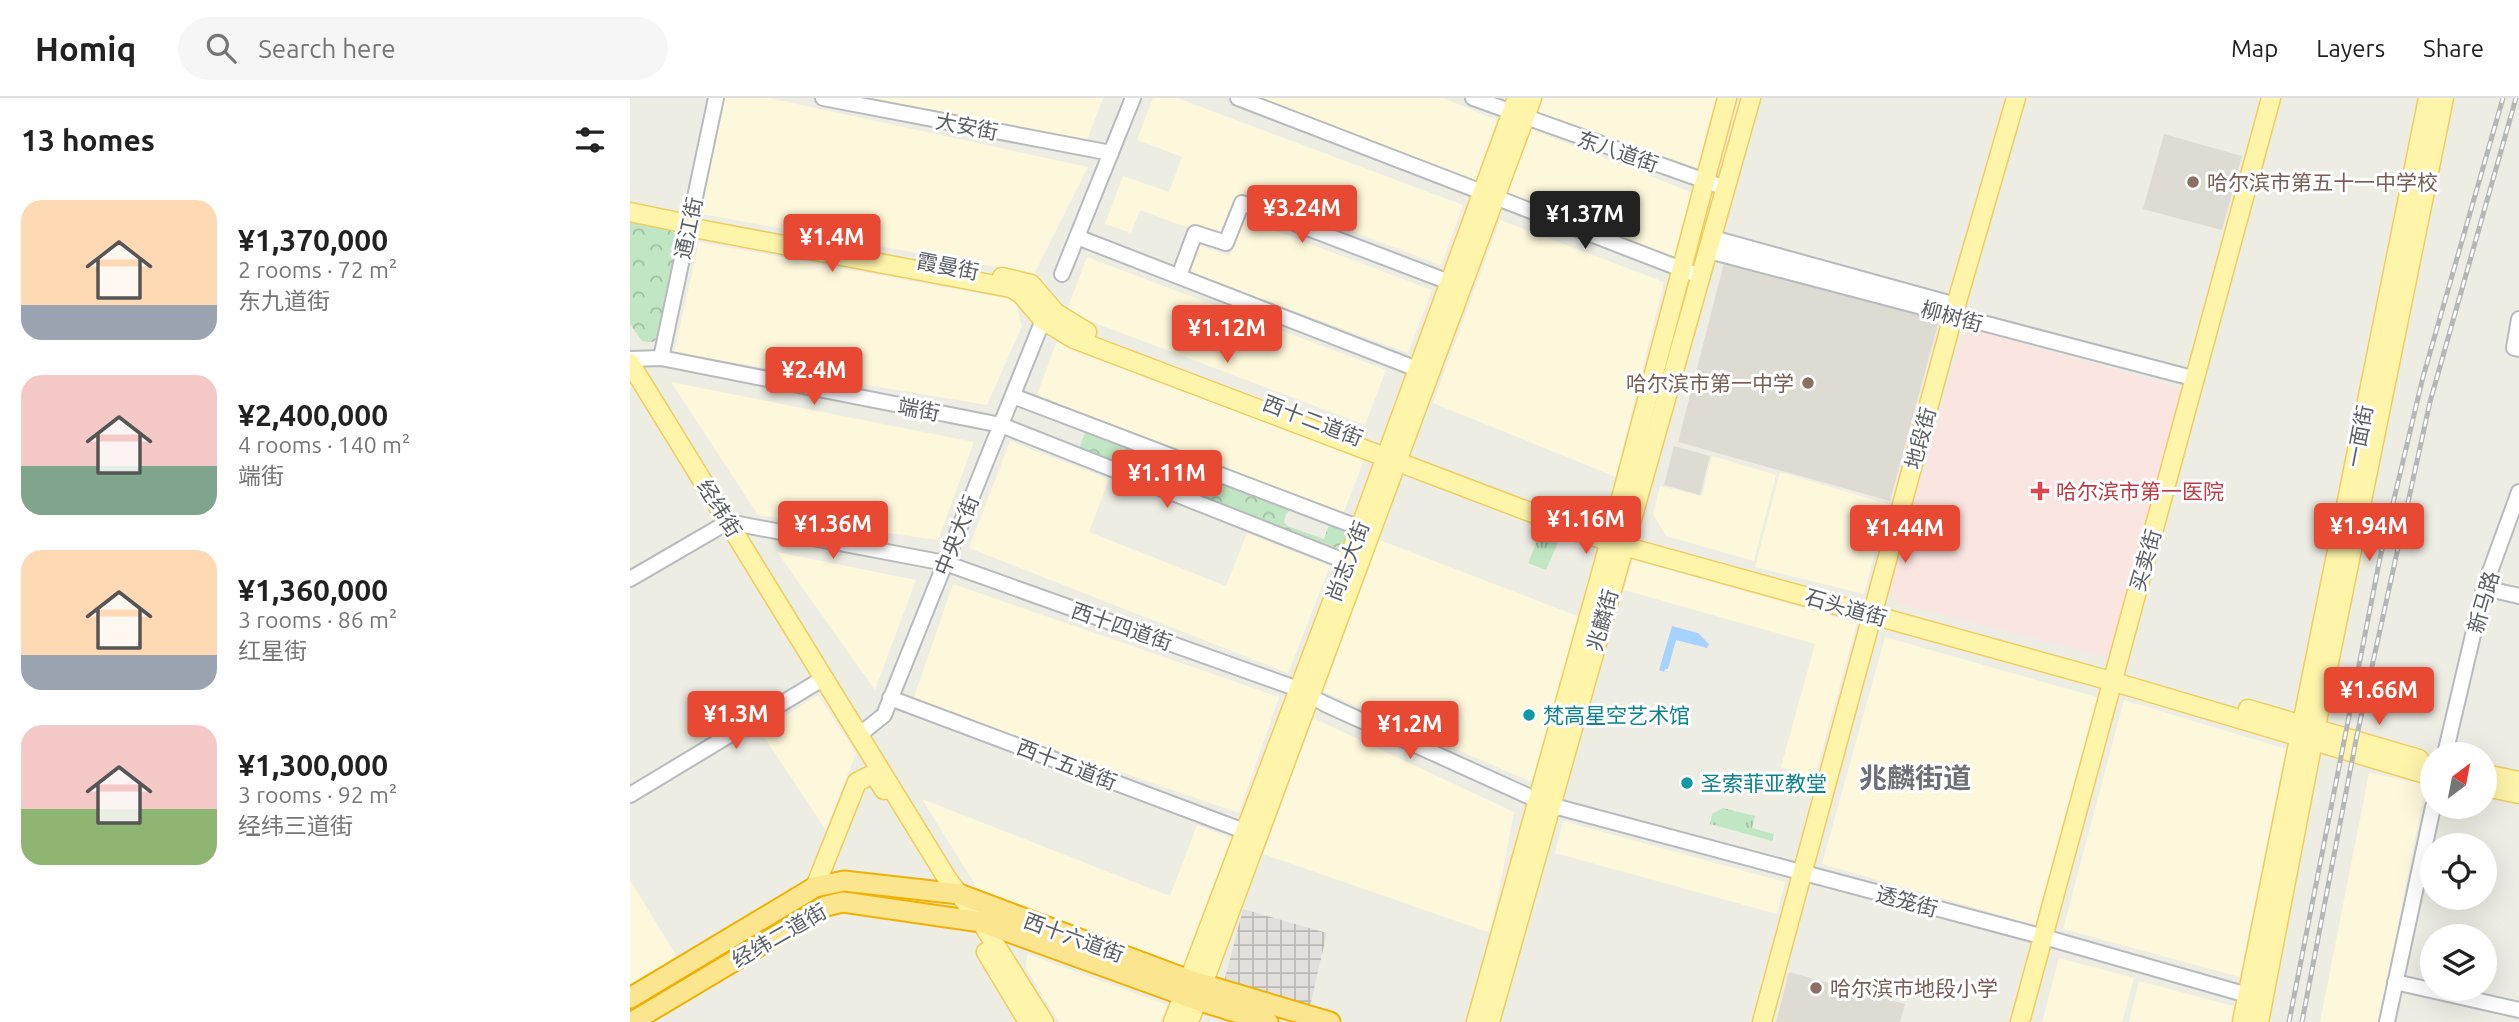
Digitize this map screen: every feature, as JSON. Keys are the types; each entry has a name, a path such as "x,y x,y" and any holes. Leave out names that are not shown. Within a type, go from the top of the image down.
{"highway":[{"name":"经纬二道街","path":"630,998 816,887 844,881 953,887"},
{"name":"西十六道街","path":"953,887 1193,990"},
{"name":"经纬二道街","path":"632,1022 826,906 844,902 973,920"},
{"name":"西十六道街","path":"973,920 1193,990"},
{"path":"1193,990 1268,1022"},
{"path":"1193,990 1330,1022"}],"main road":[{"name":"尚志大街","path":"1173,1022 1193,990 1393,455 1518,110 1532,98"},
{"name":"兆麟街","path":"1618,540 1681,269 1727,98"},
{"name":"地段街","path":"1762,1022 2015,98"},
{"name":"买卖街","path":"2020,1022 2272,98"},
{"name":"一面街","path":"2242,1022 2255,997 2428,98"},
{"name":"一面街","path":"2307,732 2444,98"},
{"name":"兆麟街","path":"1476,1022 1544,803 1618,540 1702,277 1748,99"},
{"name":"尚志大街","path":"1189,1022 1193,990 1244,831 1305,692 1346,562 1393,455 1417,369 1449,282 1489,195"},
{"name":"霞曼街","path":"630,206 689,221 699,229 1011,288 1045,317"},
{"name":"霞曼街","path":"630,212 689,221"},
{"name":"西十二道街","path":"1045,317 1074,340 1393,455"},
{"name":"经纬街","path":"630,361 953,887"},
{"name":"石头道街","path":"1393,455 1618,540 2307,732"},
{"path":"2307,732 2420,760"},
{"path":"2307,732 2420,772"},
{"path":"816,887 857,782 869,775 875,776 938,876 953,887 1031,1022"},
{"path":"2497,776 2519,781"},
{"path":"2497,789 2519,794"},
{"name":"兆麟街","path":"1490,1022 1544,803"},
{"name":"一面街","path":"2255,997 2259,1022"}],"street":[{"name":"通江街","path":"661,358 716,98"},
{"name":"大安街","path":"823,98 1111,153"},
{"path":"1062,274 1133,98"},
{"path":"1238,98 1702,277"},
{"name":"东八道街","path":"1473,98 1518,110 1725,188"},
{"path":"1180,276 1195,233 1226,243 1242,203 1449,282"},
{"path":"1077,237 1417,369"},
{"name":"柳树街","path":"1711,245 2196,379"},
{"name":"中央大街","path":"859,735 884,715 1045,317"},
{"path":"2519,318 2514,348 2519,349"},
{"name":"端街","path":"630,361 661,358 1001,425 1346,562"},
{"path":"1013,396 1360,528"},
{"name":"新马路","path":"2448,742 2484,588 2519,492"},
{"path":"630,579 728,522"},
{"name":"西十四道街","path":"728,522 945,563 1305,692"},
{"path":"2484,588 2519,596"},
{"path":"630,795 824,678"},
{"name":"透笼街","path":"1305,692 1544,803 2044,937 2255,997"},
{"name":"西十五道街","path":"890,698 1244,831"},
{"path":"2387,1022 2430,819"},
{"path":"2395,982 2519,1010"}],"shaded area":[{"path":"724,98 769,98 1088,167 1034,274 701,214"},
{"path":"861,98 1103,98 1086,143"},
{"path":"1153,98 1177,98 1463,205 1441,265 1245,191 1226,242 1140,210 1131,233 1105,224 1123,176 1169,192 1182,157 1137,140"},
{"path":"1250,98 1443,98 1497,120 1475,184"},
{"path":"1544,98 1718,98 1701,172 1537,115"},
{"path":"1528,128 1693,193 1676,259 1505,192"},
{"name":"哈尔滨市第五十一中学校","path":"2164,134 2242,156 2222,230 2143,209"},
{"path":"1244,219 1432,290 1408,353 1186,271 1196,244 1230,256"},
{"path":"1500,220 1664,282 1616,477 1433,403"},
{"path":"699,242 1015,300 1022,326 987,405 674,353"},
{"path":"1087,257 1386,370 1365,425 1066,312"},
{"name":"哈尔滨市第一中学","path":"1729,260 1930,314 1938,324 1890,501 1678,442 1724,263"},
{"name":"哈尔滨市第一医院","path":"1970,328 2184,389 2117,650 2108,657 1900,604 1889,588 1962,337"},
{"path":"1057,341 1364,460 1343,514 1037,395"},
{"path":"671,382 974,442 938,540 758,515"},
{"path":"1010,441 1109,479 1089,532 1226,586 1247,533 1330,566 1288,673 969,548"},
{"path":"1674,446 1710,456 1700,495 1664,485"},
{"path":"1712,456 1776,475 1754,561 1666,536 1653,514 1660,486 1702,496"},
{"path":"1780,472 1888,504 1864,594 1755,567"},
{"path":"1377,539 1580,617 1532,782 1324,692"},
{"path":"777,552 916,580 875,690"},
{"path":"1633,560 1857,623 1815,777 1781,767 1815,644 1624,590"},
{"path":"953,584 1279,697 1239,813 913,700"},
{"path":"1885,637 2100,698 2036,925 1822,864"},
{"path":"818,695 856,753 826,830 761,732"},
{"path":"2124,700 2286,749 2240,977 2063,929"},
{"path":"1313,718 1514,812 1491,933 1263,854"},
{"path":"2369,773 2420,783 2420,814 2379,1022 2320,1022"},
{"path":"922,799 1170,896 1197,825 1232,838 1183,968 979,891"},
{"path":"1563,821 1785,882 1777,914 1555,853"},
{"path":"630,880 679,960 630,989"},
{"path":"1243,909 1327,933 1310,1006 1224,982"},
{"path":"1027,954 1167,1005 1160,1022 1059,1022 1026,968"},
{"path":"2059,958 2134,978 2122,1022 2042,1022"},
{"name":"哈尔滨市地段小学","path":"1789,972 1905,1004 1900,1022 1776,1022"},
{"path":"2139,981 2241,1008 2237,1022 2129,1022"}],"green space":[{"path":"630,220 671,228 676,231 679,239 661,335 653,342 642,341 630,324"},
{"path":"1087,427 1292,509 1285,518 1287,526 1324,539 1331,519 1348,526 1345,543 1337,548 1078,451"},
{"path":"1541,531 1560,538 1546,570 1528,563"},
{"path":"1723,808 1755,816 1752,828 1774,834 1772,841 1710,824 1712,814"}],"water":[{"path":"1672,626 1698,633 1709,644 1707,648 1676,640 1668,669 1664,672 1659,670"}],"railway":[{"path":"2289,1022 2380,558 2423,377 2503,98"},
{"path":"2302,1022 2357,735 2430,402 2516,98"}],"place":[{"name":"哈尔滨市第五十一中学校","path":"2193,182"},
{"name":"哈尔滨市第一中学","path":"1808,383"},
{"name":"哈尔滨市第一医院","path":"2040,491"},
{"name":"梵高星空艺术馆","path":"1529,715"},
{"name":"圣索菲亚教堂","path":"1687,783"},
{"name":"哈尔滨市地段小学","path":"1816,988"}],"district":[{"name":"兆麟街道","path":"1915,777"}]}
